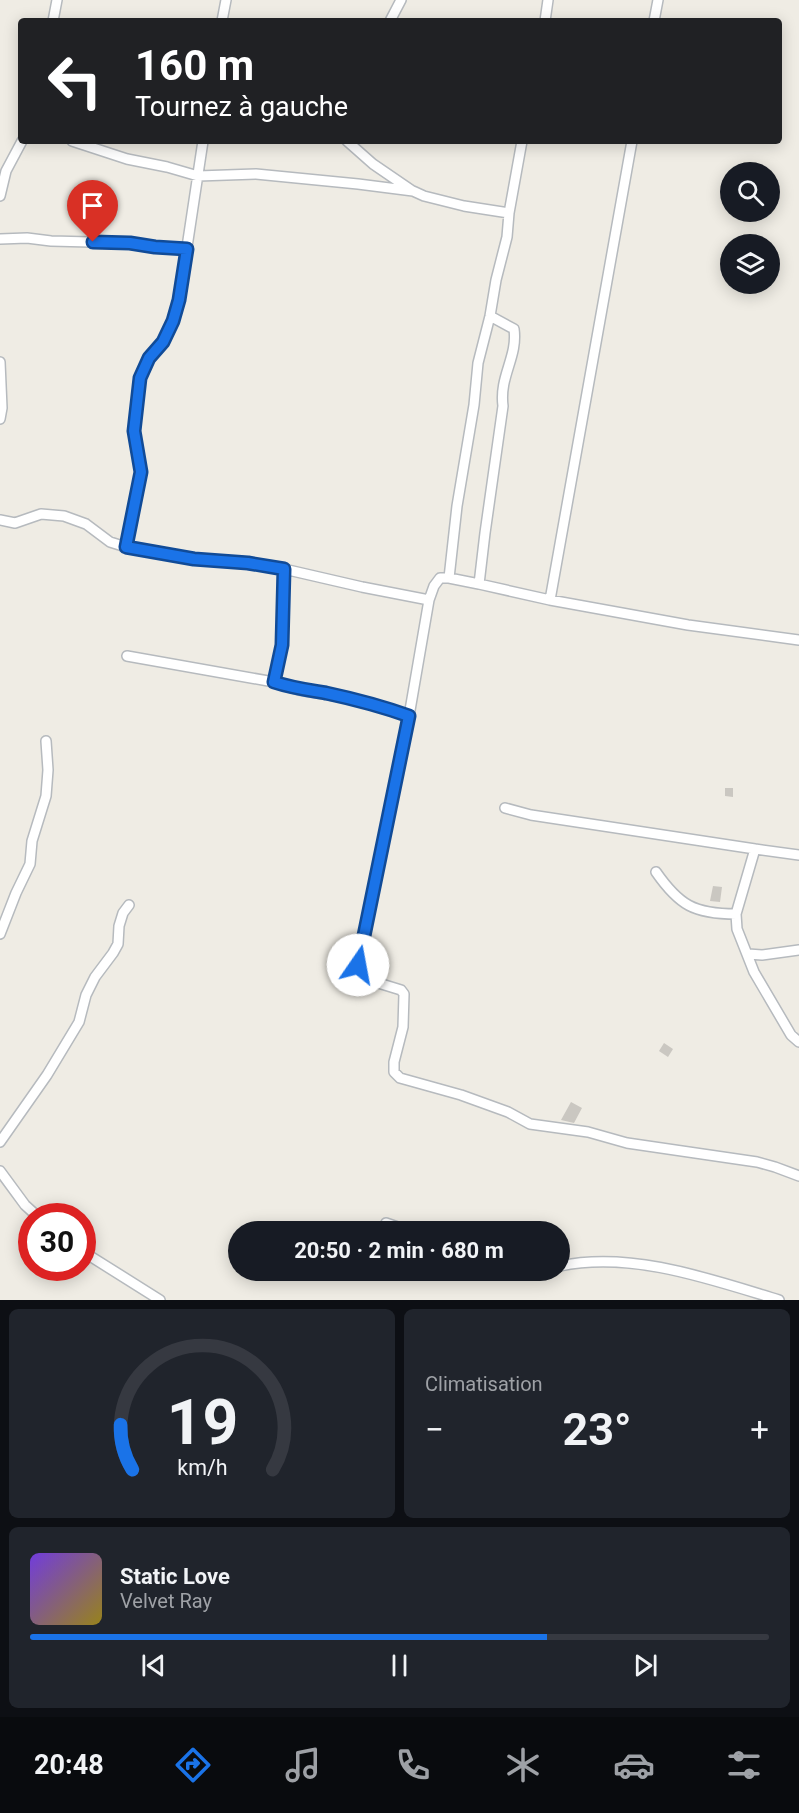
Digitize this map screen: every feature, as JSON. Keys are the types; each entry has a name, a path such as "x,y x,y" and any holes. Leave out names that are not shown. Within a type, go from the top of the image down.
{"street":[{"path":"54,18 57,0"},
{"path":"223,18 226,0"},
{"path":"392,18 402,0"},
{"path":"545,18 548,0"},
{"path":"654,18 657,0"},
{"path":"0,196 6,171 20,144"},
{"path":"81,144 127,159 198,176 256,174 413,191"},
{"path":"126,547 141,472 134,431 140,378 149,358 163,342 173,321 179,300 203,144"},
{"path":"350,144 373,164 424,196 464,206 508,213"},
{"path":"449,578 478,363 507,237 508,213 521,144"},
{"path":"550,600 631,144"},
{"path":"0,239 38,238 51,241 130,243 187,249"},
{"path":"479,584 503,406 501,388 516,339 514,329 490,316"},
{"path":"0,362 2,408 0,419"},
{"path":"0,520 15,523 41,514 64,516 86,524 110,542 126,547 194,559 248,563 284,569 362,588 429,600"},
{"path":"274,682 282,645 284,569"},
{"path":"799,640 688,625 440,578 436,581 429,600 409,716 358,965 369,972 375,982 401,990 404,994 403,1027 394,1062 394,1072 400,1078 499,1108 530,1124 588,1132 627,1143 757,1162 799,1176"},
{"path":"127,656 274,682 299,690 348,698 409,716"},
{"path":"0,934 30,864 32,841 46,796 48,770 46,741"},
{"path":"506,808 531,815 799,855"},
{"path":"754,849 736,914 737,929 754,972 791,1035 799,1042"},
{"path":"656,872 676,898 688,906 720,914 736,914"},
{"path":"0,1142 47,1075 79,1022 86,995 95,976 118,944 121,920 129,905"},
{"path":"747,954 799,950"},
{"path":"0,1171 24,1203"},
{"path":"96,1260 160,1300"},
{"path":"570,1264 590,1261 629,1263 706,1277 779,1300"}],"building":[{"path":"725,788 733,788 733,797 725,796"},
{"path":"713,886 722,887 720,902 710,901"},
{"path":"664,1043 673,1049 668,1057 659,1051"},
{"path":"571,1102 582,1108 574,1123 561,1120"}],"route":[{"path":"93,242 187,249 179,300 173,321 163,342 149,358 140,378 134,431 141,472 126,547 194,559 248,563 284,569 282,645 274,682 299,690 324,693 383,707 409,716 358,965"}]}
